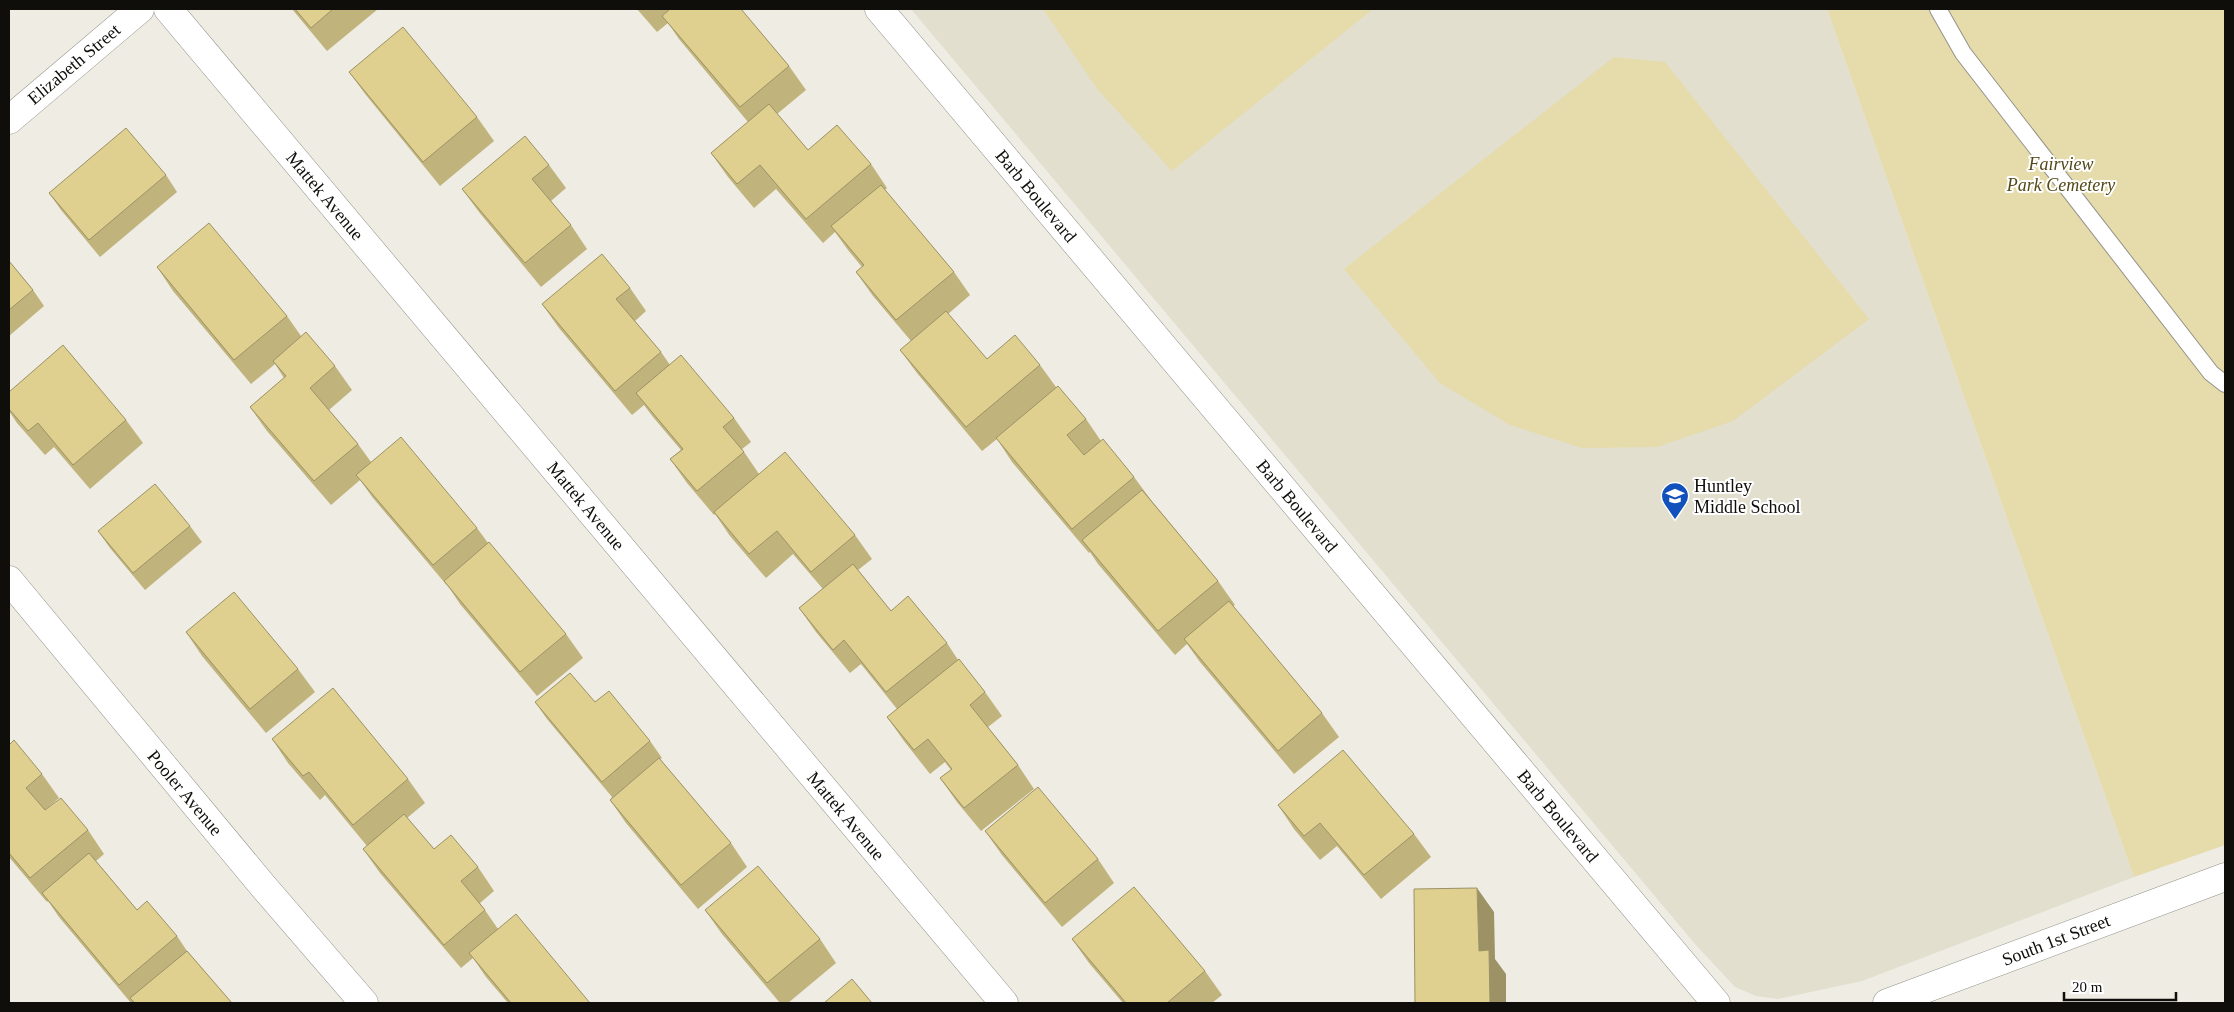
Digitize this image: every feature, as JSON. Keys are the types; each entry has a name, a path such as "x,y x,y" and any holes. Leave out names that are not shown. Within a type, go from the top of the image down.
{"street":[{"name":"Elizabeth Street","path":"9,120 140,9"},
{"name":"Mattek Avenue","path":"168,9 1004,1003"},
{"name":"Barb Boulevard","path":"879,9 1716,1003"},
{"name":"Pooler Avenue","path":"9,580 263,886 364,1003"},
{"name":"South 1st Street","path":"1887,1003 2225,877"}],"lane":[{"path":"1938,9 1963,53 2211,373 2225,384"}],"shaded area":[{"name":"Huntley Middle School","path":"911,9 1827,9 2134,877 1862,981 1778,999 1756,996 1735,987 1695,944"}],"green space":[{"path":"1043,9 1373,9 1172,171 1098,90"},
{"name":"Fairview Park Cemetery","path":"1827,9 2225,9 2225,845 2134,877"},
{"path":"1614,57 1665,62 1869,319 1733,421 1657,447 1582,448 1510,425 1440,383 1344,269"}],"building":[{"path":"295,9 333,9 311,28"},
{"path":"670,9 741,9 789,66 740,107 662,16"},
{"path":"403,27 477,117 423,162 349,72"},
{"path":"769,104 808,150 837,125 871,164 806,219 760,165 737,184 711,153"},
{"path":"126,128 166,175 89,240 49,193"},
{"path":"525,136 549,165 532,179 571,225 525,263 462,189"},
{"path":"881,185 954,272 896,320 856,272 864,265 831,226"},
{"path":"209,223 287,316 234,360 157,267"},
{"path":"602,254 630,288 616,299 661,352 615,391 542,304"},
{"path":"9,261 33,290 9,310"},
{"path":"946,311 987,359 1015,335 1040,365 966,427 900,350"},
{"path":"306,332 335,366 310,388 358,444 314,481 250,407 286,376 273,361"},
{"path":"63,345 126,420 73,465 38,423 28,431 9,409 9,392"},
{"path":"681,355 734,418 723,427 744,452 697,491 670,459 683,449 636,393"},
{"path":"1058,386 1086,419 1067,435 1084,455 1103,439 1134,477 1072,529 996,438"},
{"path":"401,437 477,528 433,565 356,475"},
{"path":"785,452 855,535 811,572 777,531 749,554 714,512"},
{"path":"155,484 190,526 133,573 98,531"},
{"path":"1142,490 1218,581 1158,631 1082,540"},
{"path":"489,542 566,634 520,672 444,581"},
{"path":"853,564 891,611 908,596 947,643 886,692 844,640 833,650 799,608"},
{"path":"234,592 298,669 250,709 186,632"},
{"path":"1229,601 1322,713 1278,751 1184,639"},
{"path":"959,659 985,692 970,705 1018,765 964,808 940,778 952,769 928,739 914,750 887,717"},
{"path":"570,673 595,702 609,691 650,741 602,782 535,702"},
{"path":"333,688 408,779 353,825 309,772 303,776 272,739"},
{"path":"14,740 42,774 26,788 45,810 61,798 88,830 30,878 9,853 9,745"},
{"path":"1343,750 1414,834 1364,875 1320,823 1304,836 1278,805"},
{"path":"659,758 731,843 681,885 610,800"},
{"path":"1038,787 1098,859 1045,903 985,831"},
{"path":"404,814 434,849 451,835 478,867 461,881 485,910 444,945 363,849"},
{"path":"89,853 137,910 147,901 177,936 119,985 42,893"},
{"path":"758,866 820,939 767,983 705,910"},
{"path":"1134,887 1205,971 1167,1003 1126,1003 1072,939"},
{"path":"1477,888 1479,951 1489,950 1490,1003 1415,1003 1414,889"},
{"path":"516,914 590,1003 511,1003 469,953"},
{"path":"187,951 232,1003 135,1003 130,998"},
{"path":"852,979 872,1003 824,1003"}],"place":[{"name":"Huntley Middle School","path":"1675,520"}]}
